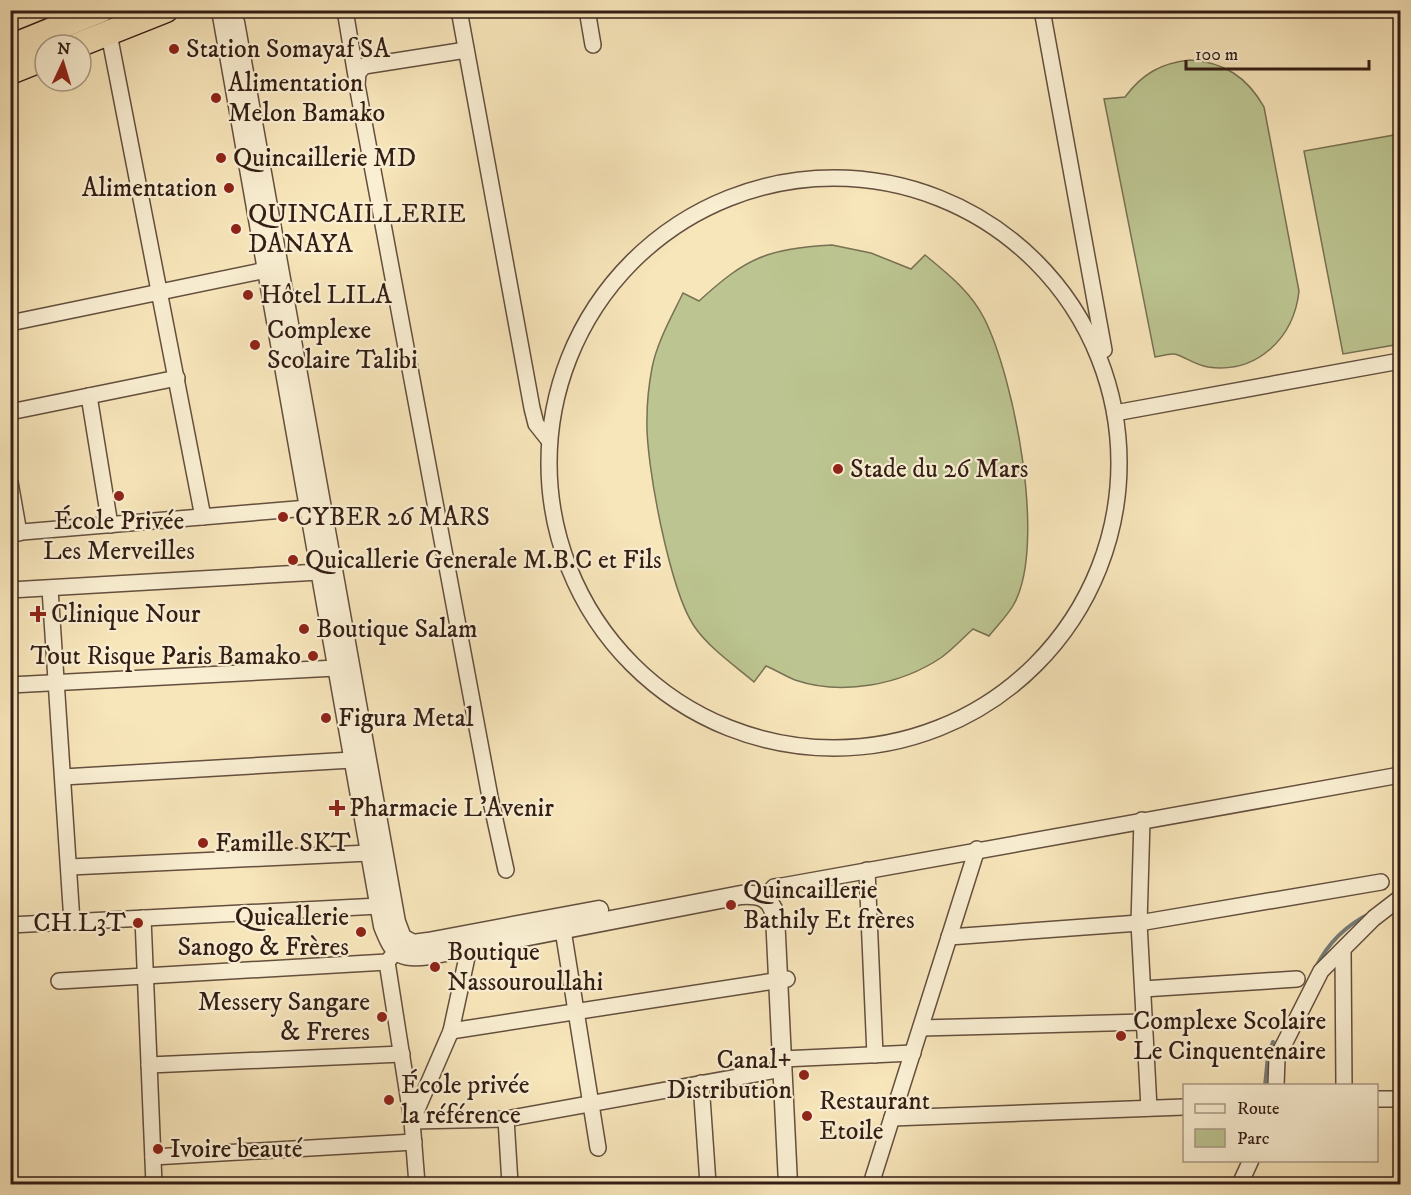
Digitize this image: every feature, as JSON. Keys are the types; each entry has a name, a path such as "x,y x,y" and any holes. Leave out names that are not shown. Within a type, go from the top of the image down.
{"highway":[{"path":"10,47 101,10"},
{"path":"93,40 166,10"},
{"path":"10,72 33,63"}],"street":[{"path":"221,10 369,853 383,926 390,945 396,952 413,957 468,948 741,895 769,892 977,849 1401,775"},
{"path":"233,10 396,922 402,1054 412,1120 417,1185"},
{"path":"345,10 481,750 506,870"},
{"path":"459,10 532,408 536,424 548,439"},
{"path":"587,10 598,43 597,10"},
{"path":"1042,10 1115,413 1119,460 1113,523 1094,582 1065,632 1041,661 993,700 959,720 896,741 851,749 816,748 781,742 711,720 683,704 631,663 608,637 591,612 568,567 551,502 548,439 553,408 562,377 583,325 626,266 648,246 702,210 748,190 817,177 881,182 916,189 954,203 989,223 1022,246 1075,309 1093,339 1111,394"},
{"path":"109,34 203,517"},
{"path":"357,85 358,73 364,66 466,50"},
{"path":"10,323 266,270"},
{"path":"1115,413 1401,361"},
{"path":"10,412 177,378"},
{"path":"89,396 110,525"},
{"path":"10,482 15,533 308,508"},
{"path":"10,590 319,572"},
{"path":"50,589 72,922"},
{"path":"10,685 336,668"},
{"path":"63,777 352,760"},
{"path":"1142,820 1139,923 1149,1108"},
{"path":"871,1185 977,849"},
{"path":"70,867 369,853"},
{"path":"867,870 875,1055"},
{"path":"949,937 1139,923 1381,882"},
{"path":"59,981 146,976 396,952 413,944 741,884 757,883 769,892 776,915 783,980 788,1185"},
{"path":"1276,1084 1277,1058 1321,971 1374,918 1401,898"},
{"path":"10,925 379,906"},
{"path":"143,918 154,1185"},
{"path":"562,930 598,1148"},
{"path":"412,1120 451,1031 468,948"},
{"path":"1343,950 1344,1084"},
{"path":"1143,989 1298,979"},
{"path":"451,1031 783,980"},
{"path":"921,1028 1144,1022"},
{"path":"412,1120 506,1119 701,1083 786,1062 913,1053"},
{"path":"149,1065 402,1054"},
{"path":"786,1062 799,1185"},
{"path":"701,1083 708,1185"},
{"path":"1378,1100 1401,1099"},
{"path":"892,1118 1183,1107"},
{"path":"506,1119 510,1185"},
{"path":"153,1157 414,1142"},
{"path":"1240,1185 1251,1162"}],"green space":[{"path":"1190,60 1214,64 1233,73 1250,87 1264,107 1299,291 1290,324 1281,338 1257,358 1242,365 1226,368 1204,366 1176,354 1155,357 1104,99 1125,97 1138,82 1153,71 1170,64"},
{"path":"1400,134 1400,344 1343,354 1304,151"},
{"name":"Stade du 26 Mars","path":"832,245 871,253 911,269 925,255 965,291 984,318 1006,379 1023,461 1027,503 1027,542 1023,577 1014,604 989,636 973,629 942,657 908,675 871,685 832,687 795,680 766,666 754,682 722,656 700,634 685,609 676,584 661,525 647,438 648,393 652,368 661,339 683,293 699,301 731,274 759,258 791,249"}],"waterway":[{"path":"1381,904 1394,894"},
{"path":"1316,967 1326,950 1339,936 1354,923 1371,913"},
{"path":"1265,1084 1268,1056 1273,1042"}],"place":[{"name":"Station Somayaf SA","path":"174,49"},
{"name":"Alimentation Melon Bamako","path":"216,98"},
{"name":"Quincaillerie MD","path":"221,158"},
{"name":"Alimentation","path":"229,188"},
{"name":"QUINCAILLERIE DANAYA","path":"236,229"},
{"name":"Hôtel LILA","path":"248,295"},
{"name":"Complexe Scolaire Talibi","path":"255,345"},
{"name":"Stade du 26 Mars","path":"838,469"},
{"name":"École Privée Les Merveilles","path":"119,496"},
{"name":"CYBER 26 MARS","path":"283,517"},
{"name":"Quicallerie Generale M.B.C et Fils","path":"293,560"},
{"name":"Clinique Nour","path":"38,614"},
{"name":"Boutique Salam","path":"304,629"},
{"name":"Tout Risque Paris Bamako","path":"313,656"},
{"name":"Figura Metal","path":"326,718"},
{"name":"Pharmacie L'Avenir","path":"337,808"},
{"name":"Famille SKT","path":"203,843"},
{"name":"Quincaillerie Bathily Et frères","path":"731,905"},
{"name":"CH L3T","path":"138,923"},
{"name":"Quicallerie Sanogo & Frères","path":"361,932"},
{"name":"Boutique Nassouroullahi","path":"435,967"},
{"name":"Messery Sangare & Freres","path":"382,1017"},
{"name":"Complexe Scolaire Le Cinquentenaire","path":"1121,1036"},
{"name":"Canal+ Distribution","path":"804,1075"},
{"name":"École privée la référence","path":"389,1100"},
{"name":"Restaurant Etoile","path":"807,1116"},
{"name":"Ivoire beauté","path":"158,1149"}]}
